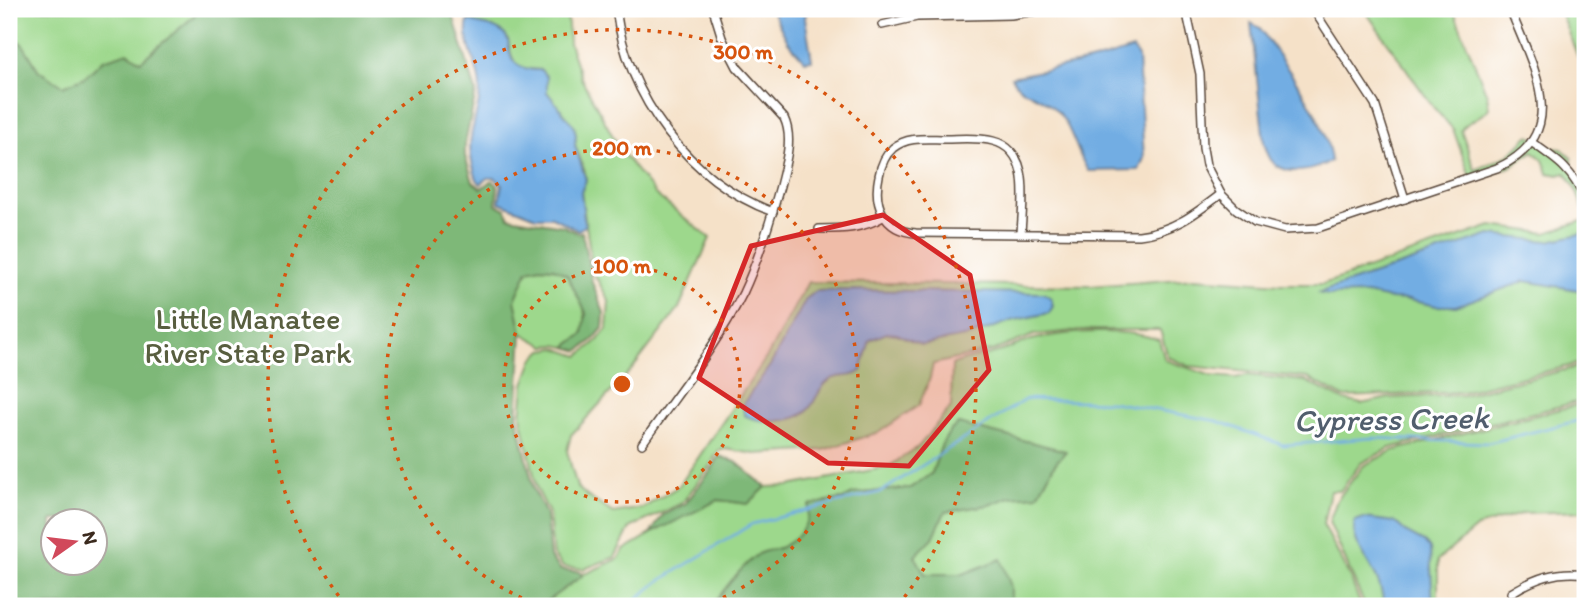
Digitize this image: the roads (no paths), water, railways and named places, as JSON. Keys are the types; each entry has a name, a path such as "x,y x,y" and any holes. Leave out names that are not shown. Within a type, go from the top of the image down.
{"street":[{"path":"616,9 623,43 632,68 648,102 667,132 689,157 714,179 751,203 773,212"},
{"path":"642,444 734,310 753,269 773,212 787,150 786,123 776,107 752,86 737,67 722,38 713,9"},
{"path":"882,25 917,17 1011,15 1048,9"},
{"path":"1186,9 1200,74 1204,158 1209,173 1221,194 1255,222 1295,231 1329,225 1497,168 1514,159 1531,142 1542,117 1541,90 1510,9"},
{"path":"1313,9 1375,104 1405,198"},
{"path":"1021,234 1020,167 1010,150 1000,143 989,140 910,139 894,147 883,162 877,188 878,205 883,217 897,228 911,233 1021,234 1139,235 1158,232 1187,219 1221,194"},
{"path":"1531,142 1568,170 1577,181 1585,200"},
{"path":"819,229 854,229 883,217"},
{"path":"1511,593 1531,580 1561,572 1585,574"}],"water":[{"path":"771,9 807,9 805,18 812,60 805,61 788,42"},
{"path":"468,21 498,29 508,39 510,52 517,65 541,70 547,77 547,92 574,126 575,145 586,180 581,192 585,226 578,230 552,217 536,217 499,202 502,184 495,178 487,178 481,184 477,180 470,147 480,89 467,38"},
{"path":"1251,23 1260,28 1313,109 1331,161 1316,168 1292,171 1277,166 1270,158 1264,143"},
{"path":"1133,49 1138,57 1144,158 1139,170 1088,171 1068,127 1057,111 1019,87 1011,77 1100,59"},
{"path":"1585,233 1584,291 1525,281 1456,306 1436,306 1366,294 1318,293 1490,235 1548,241"},
{"path":"816,291 1043,293 1051,298 1053,306 1049,313 1011,321 970,336 922,345 897,334 887,333 870,340 861,371 830,380 801,415 776,421 759,420 744,415 743,404 771,364 806,299"},
{"path":"1364,518 1395,522 1430,548 1433,606 1384,606 1374,572 1355,536 1355,521"}],"waterway":[{"name":"Cypress Creek","path":"628,606 658,582 752,524 881,492 1026,399 1112,402 1217,421 1283,445 1372,438 1488,443 1585,419"}],"park label":[{"name":"Little Manatee River State Park","path":"248,336"}]}
